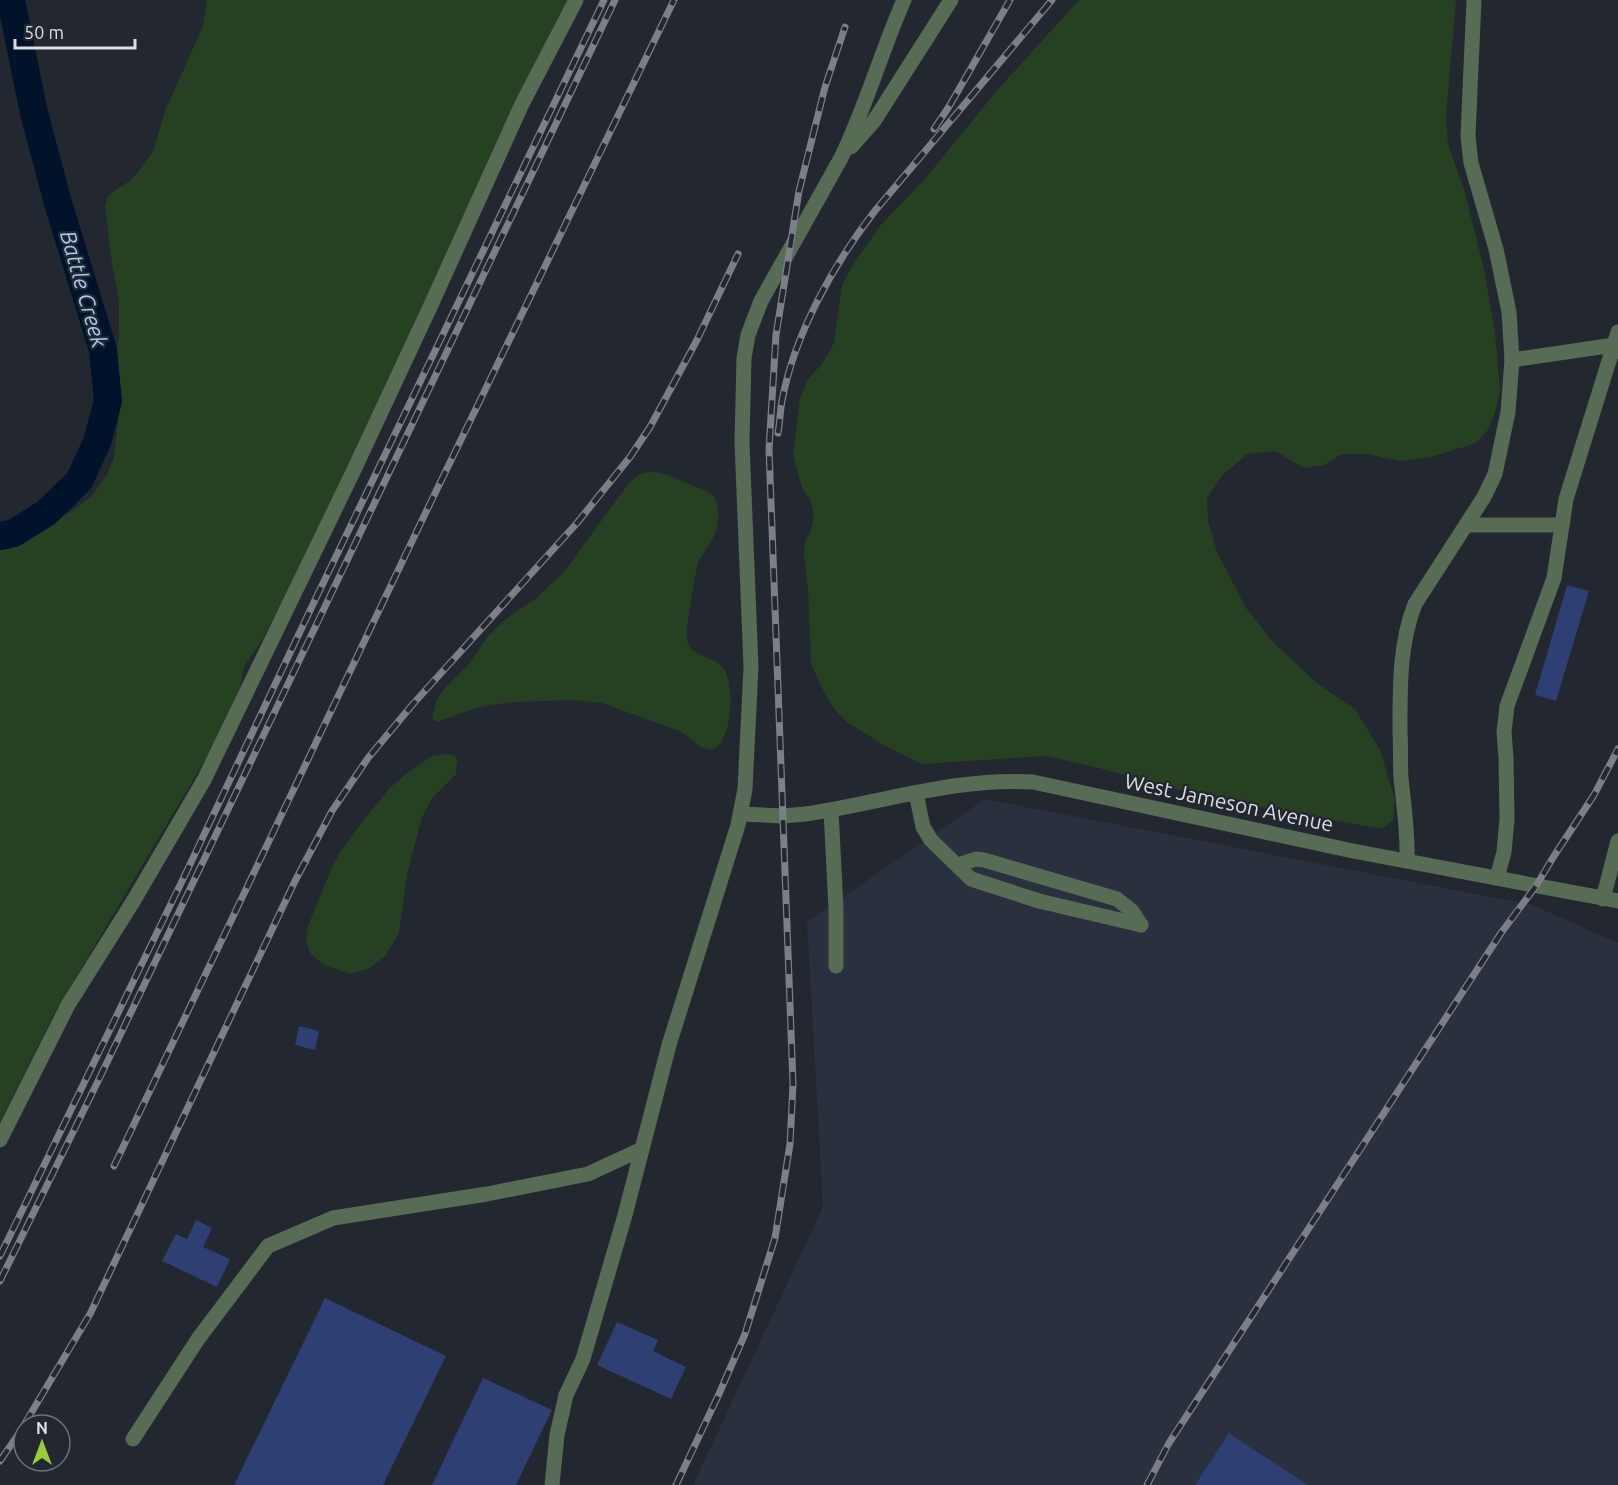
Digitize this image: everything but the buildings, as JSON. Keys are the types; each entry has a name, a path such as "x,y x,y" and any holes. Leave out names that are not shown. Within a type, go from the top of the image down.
{"lane":[{"path":"0,1140 68,1005 134,900 204,780 358,462 522,104 576,0"},
{"path":"552,1485 556,1435 566,1395 582,1359 616,1247 669,1045 741,814 745,789 751,667 742,442 744,358 748,335 761,301 850,140 904,0"},
{"path":"841,158 874,121 951,0"},
{"path":"1407,861 1408,839 1401,777 1400,702 1408,626 1415,604 1485,497 1495,474 1508,412 1512,360 1509,312 1496,249 1471,163 1468,136 1474,0"},
{"path":"1497,878 1507,819 1504,732 1507,706 1554,578 1566,499 1616,338 1512,360"},
{"path":"1466,525 1562,525"},
{"name":"West Jameson Avenue","path":"741,814 783,816 805,814 987,782 1008,780 1033,782 1353,851 1611,900"},
{"path":"916,793 923,827 931,840 971,879 1040,901 1141,925 1132,911 1117,899 976,858 958,865"},
{"path":"831,810 836,909 836,966"},
{"path":"1611,900 1618,842"},
{"path":"133,1439 198,1339 268,1246 333,1218 487,1194 588,1174 642,1149"}],"shaded area":[{"path":"985,799 1532,905 1618,943 1618,1485 693,1485 823,1207 807,922"}],"green space":[{"path":"207,0 569,0 288,592 261,642 244,666 239,694 224,728 53,1016 0,1121 0,548 30,538 91,497 106,476 114,458 118,422 114,362 119,337 119,299 112,265 105,205 109,195 132,179 153,152 165,111 203,26"},
{"path":"1079,0 1456,0 1446,116 1448,144 1465,193 1484,269 1495,332 1500,389 1495,413 1487,431 1476,443 1431,457 1401,461 1367,454 1342,454 1324,465 1304,468 1275,451 1247,454 1223,475 1207,498 1208,521 1217,552 1246,608 1273,642 1318,684 1355,709 1380,750 1395,800 1393,820 1382,829 1206,797 1046,756 922,764 882,744 847,722 834,709 811,664 808,589 804,556 805,542 814,516 811,501 802,488 793,454 800,399 808,379 822,364 834,343 842,285 852,266 880,226 923,181 1000,87"},
{"path":"650,472 670,476 705,490 716,500 717,524 714,535 698,563 687,640 689,646 698,654 717,662 725,671 728,679 729,720 723,739 718,746 710,750 701,747 682,732 602,703 572,700 489,705 437,722 432,719 437,699 443,690 470,663 488,636 507,618 535,599 563,573 629,483 640,474"},
{"path":"454,755 457,759 456,774 433,797 422,817 407,875 399,933 386,955 368,969 350,974 324,965 310,953 306,940 308,926 339,854 389,789 432,756"}],"waterway":[{"name":"Battle Creek","path":"0,536 14,533 46,513 79,481 97,442 108,401 103,350 58,203 34,113 11,0"}],"railway":[{"path":"0,1256 604,0"},
{"path":"0,1281 101,1075 615,0"},
{"path":"114,1166 425,514 674,0"},
{"path":"934,129 1010,0"},
{"path":"778,433 782,401 796,351 817,302 844,255 874,212 1052,0"},
{"path":"676,1485 745,1334 775,1238 790,1144 793,1084 769,449 776,335 799,191 825,87 845,27"},
{"path":"31,1413 90,1314 295,881 332,811 368,758 413,704 577,523 630,457 650,427 697,340 738,254"},
{"path":"1147,1485 1169,1443 1501,933 1536,886 1594,795 1618,749"},
{"path":"0,1461 12,1444"}]}
